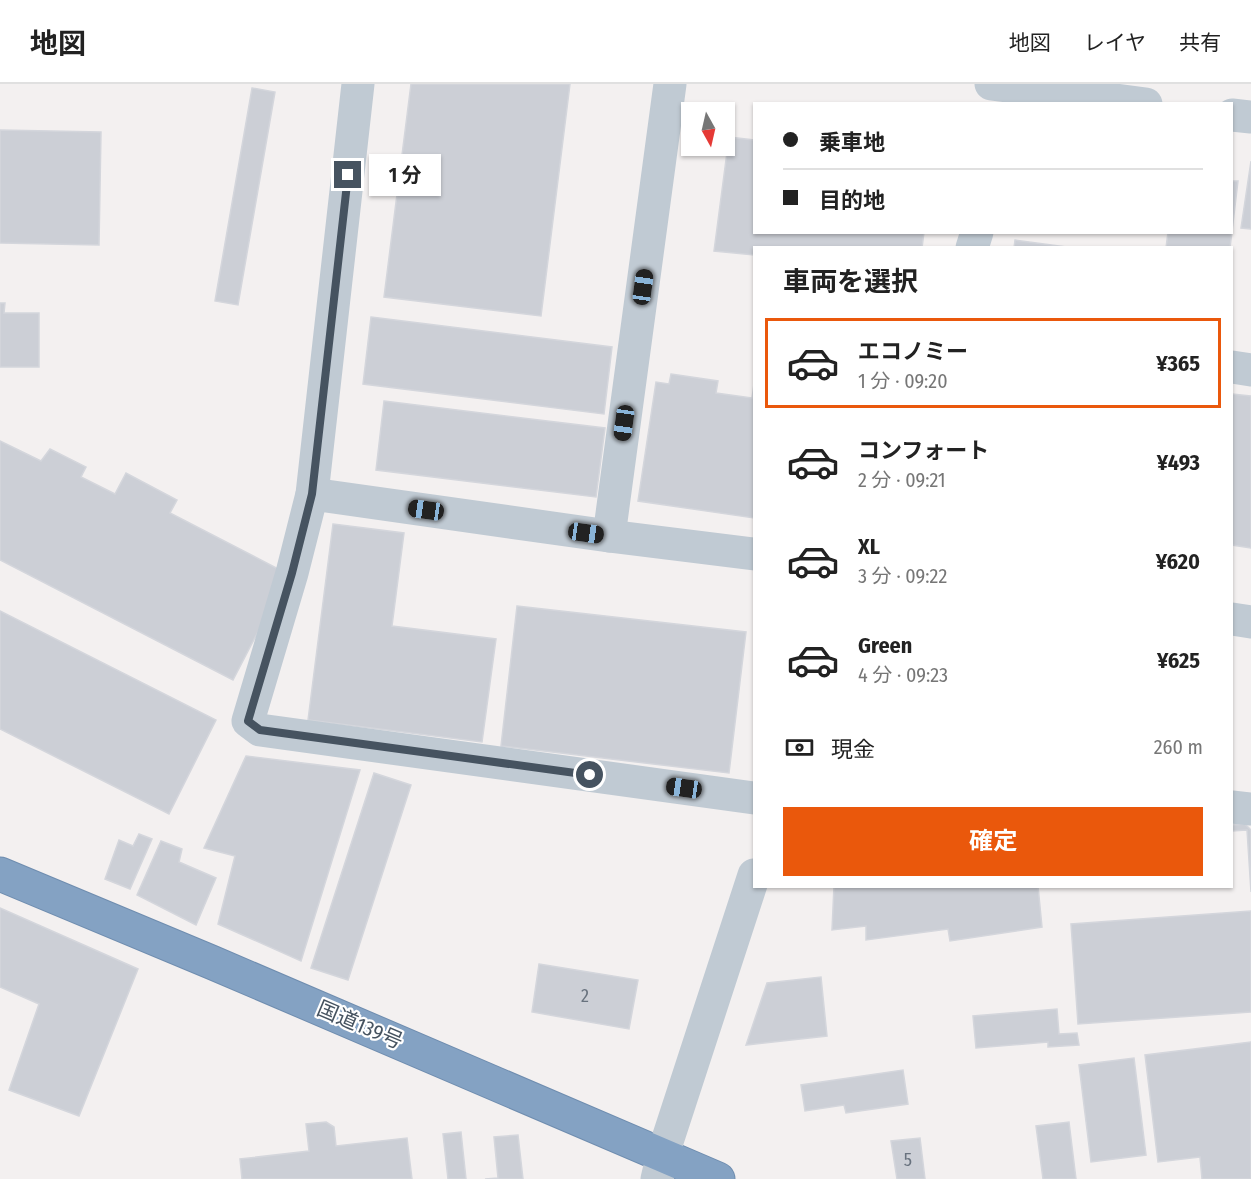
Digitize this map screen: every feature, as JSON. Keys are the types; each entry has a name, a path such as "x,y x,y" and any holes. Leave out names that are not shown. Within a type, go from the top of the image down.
{"highway":[{"name":"国道139号","path":"0,874 212,962 660,1167 718,1179"}],"street":[{"path":"358,84 312,494 292,573 248,721 260,730 753,798"},
{"path":"609,536 670,84"},
{"path":"991,84 1025,92 1126,102"},
{"path":"1233,115 1251,117"},
{"path":"1233,367 1251,370"},
{"path":"312,494 753,554"},
{"path":"1233,619 1251,622"},
{"path":"1233,807 1251,809"},
{"path":"660,1167 753,878"}],"building":[{"path":"411,84 570,84 541,316 384,297"},
{"path":"252,88 275,92 238,305 215,301"},
{"path":"0,130 101,132 99,245 0,243"},
{"path":"735,138 753,140 753,234 924,234 922,246 753,246 753,255 714,251 726,156 735,156"},
{"path":"1251,161 1251,229 1241,228"},
{"path":"1233,181 1238,181 1233,223"},
{"path":"1168,234 1232,234 1230,246 1166,246"},
{"path":"1015,240 1059,246 1014,246"},
{"path":"0,303 5,303 4,313 39,313 39,367 0,367"},
{"path":"371,317 612,347 604,414 363,384"},
{"path":"671,374 718,381 716,393 752,398 753,391 753,518 638,501 656,382 669,384"},
{"path":"1233,394 1251,396 1251,548 1233,545"},
{"path":"384,401 605,428 596,497 376,470"},
{"path":"0,441 41,461 50,449 86,467 81,477 115,494 126,473 177,500 170,513 288,574 233,680 0,560"},
{"path":"333,524 404,533 392,626 496,639 482,742 308,720"},
{"path":"517,606 746,632 729,773 501,746"},
{"path":"0,611 216,720 169,814 0,729"},
{"path":"246,756 360,770 301,961 218,924 235,856 204,848"},
{"path":"374,773 411,785 348,980 311,968"},
{"path":"1245,824 1251,830 1251,892 1247,830 1233,831 1233,825"},
{"path":"139,834 152,839 130,889 105,879 119,840 133,846"},
{"path":"161,841 182,849 179,862 216,878 196,925 137,895"},
{"path":"834,888 1038,888 1042,927 950,941 948,929 866,940 866,926 832,930"},
{"path":"0,908 138,969 79,1116 9,1090 39,1004 0,987"},
{"path":"1251,911 1251,1012 1078,1024 1071,924"},
{"path":"539,964 638,980 629,1029 532,1012"},
{"path":"821,977 827,1036 746,1045 767,983"},
{"path":"1057,1009 1059,1034 1077,1033 1079,1045 1048,1047 1048,1042 976,1048 973,1016"},
{"path":"1251,1042 1251,1179 1202,1179 1200,1157 1158,1162 1145,1055"},
{"path":"1134,1058 1146,1155 1091,1162 1079,1065"},
{"path":"903,1070 908,1104 846,1113 844,1105 805,1111 801,1085"},
{"path":"326,1122 334,1127 336,1146 407,1138 412,1179 242,1179 240,1159 309,1151 306,1124"},
{"path":"1069,1122 1076,1179 1043,1179 1036,1126"},
{"path":"461,1132 466,1179 448,1179 443,1134"},
{"path":"518,1135 523,1179 485,1179 498,1178 494,1137"},
{"path":"920,1138 925,1179 897,1179 891,1141"}],"route":[{"path":"348,175 312,494 292,573 248,721 260,730 590,775"}]}
